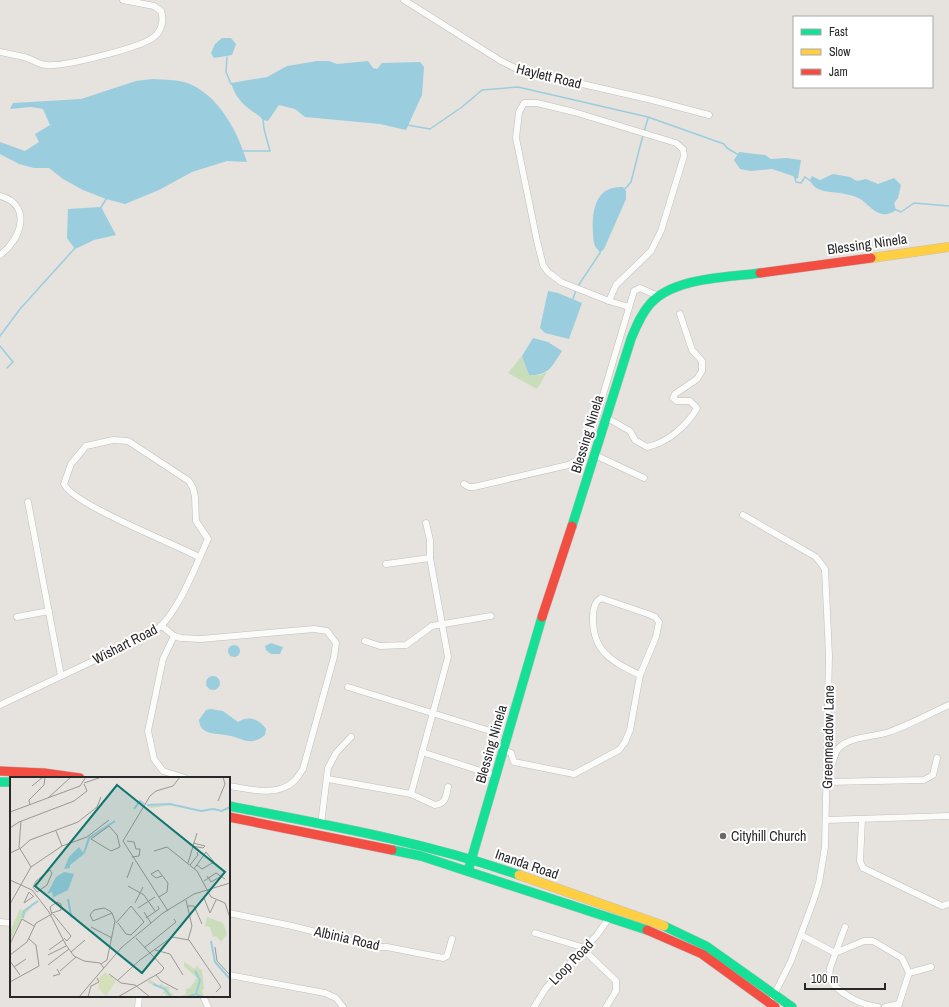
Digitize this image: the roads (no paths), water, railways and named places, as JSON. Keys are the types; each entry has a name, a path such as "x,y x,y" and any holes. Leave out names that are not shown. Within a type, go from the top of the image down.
{"main road":[{"name":"Blessing Ninela","path":"468,871 504,750 535,636 639,317 665,290 682,284 949,247"},
{"path":"0,771 44,773 73,777"},
{"name":"Inanda Road","path":"230,806 408,841 472,859 685,935 718,954 792,1007"},
{"name":"Inanda Road","path":"230,817 409,853 657,933 692,948 718,965 771,1006"},
{"path":"408,841 409,853"},
{"path":"543,885 549,890 562,896 561,902"}],"street":[{"path":"0,52 23,57 46,66 66,64 125,49 154,37 163,18 160,11 154,6 123,0"},
{"name":"Haylett Road","path":"404,0 501,61 517,69 528,73 652,100 709,115"},
{"path":"609,301 616,285 652,251 661,231 684,156 681,146 537,103 524,103 521,106 516,138 543,265 555,278 609,301 630,307"},
{"path":"0,196 8,199 16,206 21,223 19,232 13,242 0,255"},
{"path":"464,484 469,488 474,488 568,466 580,459 597,415 630,307 632,295 637,289 658,296"},
{"path":"607,418 630,431 635,440 647,447 672,435 690,421 697,408 690,401 677,401 673,398 674,394 697,379 702,371 702,361 692,350 680,314"},
{"name":"Wishart Road","path":"0,705 154,632 162,626 172,614 208,539 196,521 195,497 189,480 134,443 123,440 113,440 90,444 82,449 71,464 64,484 70,492 116,519 199,557"},
{"path":"595,455 644,478"},
{"path":"28,502 61,676"},
{"name":"Greenmeadow Lane","path":"743,515 816,558 825,569 829,656 825,847 819,883 801,935 774,994 771,1006"},
{"path":"411,794 448,658 444,625 430,558 430,540 426,524"},
{"path":"386,564 430,558"},
{"path":"504,750 511,753 514,762 572,774 616,753 626,742 630,730 640,675 656,637 659,622 655,617 648,614 601,598 595,605 593,617 598,646 607,657 640,675"},
{"path":"17,616 49,611"},
{"path":"365,641 380,646 406,646 432,626 491,616"},
{"path":"162,626 174,636 181,638 201,639 314,629 327,631 336,643 334,657 303,769 293,782 280,790 259,791 230,786"},
{"path":"174,636 163,658 148,731 154,759 163,771 182,777"},
{"path":"348,687 434,712 487,730"},
{"path":"827,772 830,770 834,756 842,745 891,731 948,708"},
{"path":"321,824 328,779 328,768 332,760 351,737"},
{"path":"422,752 496,776"},
{"path":"827,782 924,780 933,775 937,758"},
{"path":"328,779 411,794 430,804 438,805 445,800 448,787"},
{"path":"826,820 949,816"},
{"path":"862,819 860,861 863,868 942,906 949,904"},
{"name":"Albinia Road","path":"230,913 292,926 375,947 387,947 443,958 447,956 452,939"},
{"name":"Loop Road","path":"534,1007 546,988 584,948 609,918"},
{"path":"0,922 10,924"},
{"path":"845,927 828,972 830,981 851,997 863,1003 878,1007"},
{"path":"535,933 584,948 616,981 616,991 606,1007"},
{"path":"801,935 835,953"},
{"path":"835,953 864,941 873,941 902,958 909,973 899,1005 885,1007"},
{"path":"909,973 931,967"},
{"path":"230,975 325,993 336,998 343,1007"},
{"path":"138,1007 139,997"},
{"path":"203,997 208,1007"}],"water":[{"path":"222,38 231,38 236,44 232,55 214,58 211,53 215,44"},
{"path":"317,61 329,61 337,64 368,61 373,68 377,69 382,63 420,62 424,67 422,95 406,130 380,124 305,117 295,109 279,105 268,121 263,120 245,106 236,94 231,83 267,77 287,66"},
{"path":"152,79 173,80 188,83 212,99 227,118 239,140 247,162 227,161 192,172 159,190 125,204 106,199 83,190 63,179 49,168 34,168 19,164 0,154 0,142 25,151 39,142 35,134 50,125 43,109 31,107 10,109 13,103 81,99 136,81"},
{"path":"739,152 765,155 771,159 786,158 801,160 798,178 795,179 793,176 772,169 751,171 740,169 734,160"},
{"path":"833,174 850,177 857,181 866,179 878,184 894,178 901,185 898,198 894,203 896,210 888,214 879,213 858,198 847,194 820,190 812,184 810,180 812,176 820,180"},
{"path":"623,187 626,191 626,199 604,249 600,253 595,245 593,234 593,215 595,206 599,198 605,192 612,188"},
{"path":"101,207 116,235 94,240 75,249 67,238 68,209"},
{"path":"548,291 558,293 582,303 569,339 545,333 540,328"},
{"path":"533,338 548,342 562,351 546,372 536,375 529,375 522,356"},
{"path":"271,643 283,647 280,654 271,654 266,650 265,646"},
{"path":"234,645 238,647 240,651 238,655 234,657 230,655 228,651 230,647"},
{"path":"210,676 216,676 220,680 220,686 216,690 210,690 206,686 206,680"},
{"path":"211,709 223,711 238,722 246,719 254,719 266,729 265,735 254,741 246,741 232,736 205,731 200,725 199,720 206,710"}],"waterway":[{"path":"227,57 226,72 231,84"},
{"path":"407,125 430,129 462,107 482,90 518,87 648,117 724,144 727,148 737,154"},
{"path":"644,132 648,118"},
{"path":"242,151 270,151 263,119"},
{"path":"624,190 631,182 643,135"},
{"path":"805,177 812,182"},
{"path":"795,178 796,182 801,183 805,177"},
{"path":"100,209 106,199"},
{"path":"894,209 901,212 914,203 949,206"},
{"path":"0,336 20,309 75,248"},
{"path":"578,286 600,253"},
{"path":"573,299 576,290"},
{"path":"0,346 13,362 7,368"}],"place":[{"name":"Cityhill Church","path":"723,836"}]}
